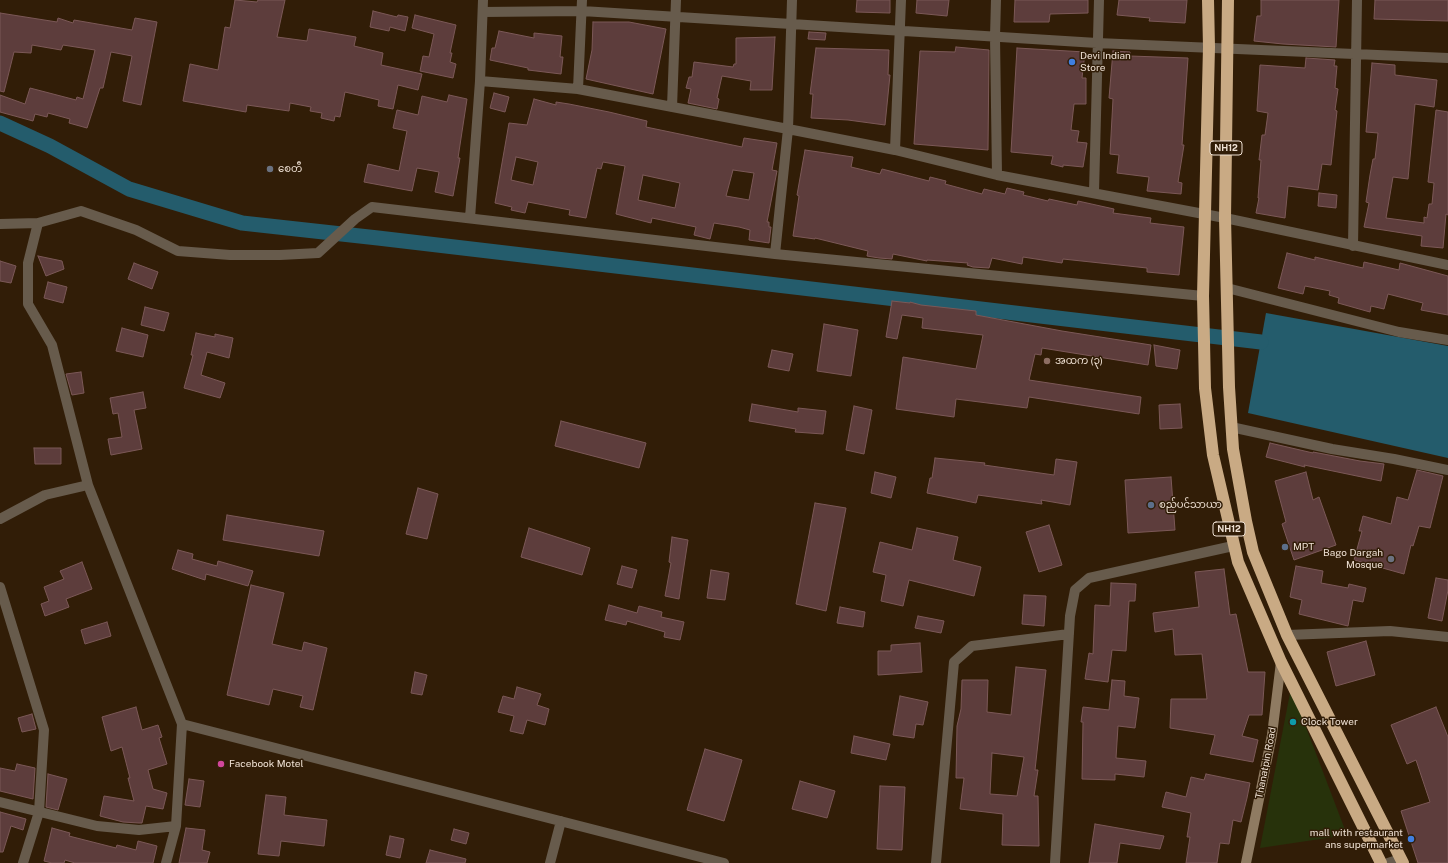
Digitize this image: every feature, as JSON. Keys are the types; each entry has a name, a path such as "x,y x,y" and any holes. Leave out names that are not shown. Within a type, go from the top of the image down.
{"highway":[{"name":"NH12","path":"1208,0 1209,47 1203,296 1205,388 1213,455 1233,546 1238,562 1281,662 1381,863"},
{"name":"NH12","path":"1228,0 1225,218 1229,386 1231,427 1253,552 1287,635 1401,861"}],"main road":[{"name":"Thanatpin Road","path":"1246,863 1272,735 1281,662"}],"street":[{"path":"470,218 480,81 483,0"},
{"path":"578,89 582,0"},
{"path":"672,107 676,0"},
{"path":"775,254 788,129 792,0"},
{"path":"895,150 901,0"},
{"path":"996,0 995,37 997,175"},
{"path":"1094,192 1099,0"},
{"path":"1353,246 1356,0"},
{"path":"483,12 582,12 1097,43 1448,58"},
{"path":"480,81 578,89 895,150 997,175 1094,192 1205,216 1225,218 1448,265"},
{"path":"0,224 38,222 81,212 136,230 178,251 230,255 318,253 355,219 372,207 775,254 1203,296"},
{"path":"38,222 28,263 28,304 52,345 88,485 182,724 176,826 166,863"},
{"path":"1227,292 1399,332 1448,340"},
{"path":"1231,427 1332,449 1394,459 1448,470"},
{"path":"0,519 45,495 88,485"},
{"path":"1055,863 1070,616 1075,590 1088,578 1233,546"},
{"path":"0,587 44,730 39,812 22,863"},
{"path":"1287,635 1390,631 1448,637"},
{"path":"936,863 954,662 972,646 1069,634"},
{"path":"182,724 724,863"},
{"path":"0,802 97,826 132,829 176,826"},
{"path":"550,863 561,821"},
{"path":"1388,863 1401,861"}],"green space":[{"path":"1291,688 1347,835 1260,848"}],"water":[{"path":"1266,313 1448,346 1448,458 1248,413"}],"building":[{"path":"235,0 257,2 258,0 285,0 277,37 307,41 309,29 356,37 354,46 383,53 381,65 422,74 418,90 398,85 393,109 378,106 379,100 345,92 340,117 335,116 334,121 321,118 322,113 310,111 311,107 290,103 289,111 247,105 246,112 183,101 190,64 218,70 225,27 230,28"},
{"path":"857,0 890,0 890,13 856,12"},
{"path":"917,0 949,0 947,16 916,13"},
{"path":"1015,0 1088,0 1088,13 1050,14 1049,22 1014,22"},
{"path":"1119,0 1187,0 1185,23 1149,21 1150,18 1117,15"},
{"path":"1261,0 1339,0 1336,47 1254,41 1257,16 1261,16"},
{"path":"1375,0 1448,0 1448,21 1374,19"},
{"path":"373,11 397,17 398,15 408,17 405,31 390,27 389,31 370,27"},
{"path":"0,13 57,22 58,18 73,23 74,20 132,30 135,18 157,22 141,105 123,101 132,56 111,52 103,88 100,88 87,128 69,123 70,119 48,113 47,117 35,114 33,121 0,112 0,95 25,104 30,88 76,100 77,97 83,99 95,50 63,45 61,50 32,45 31,53 14,52 4,92 0,91"},
{"path":"415,15 456,25 450,53 452,53 450,62 456,64 453,78 420,71 423,56 429,57 434,34 412,28"},
{"path":"593,22 629,22 666,29 653,94 586,79 592,50"},
{"path":"499,31 534,38 534,33 562,36 560,57 563,57 561,74 528,70 528,68 490,60 492,48 495,48"},
{"path":"809,32 826,33 825,40 808,39"},
{"path":"775,37 772,90 750,90 751,81 722,76 717,98 719,99 717,109 688,103 691,89 686,88 689,77 692,77 694,62 733,67 734,64 736,64 736,38"},
{"path":"956,47 989,50 988,150 914,144 920,51 955,52"},
{"path":"816,48 889,50 888,75 890,75 885,125 848,120 811,118 813,94 810,94"},
{"path":"1017,48 1085,52 1082,78 1086,78 1086,104 1074,104 1071,130 1079,131 1077,142 1087,143 1083,167 1063,165 1063,167 1051,164 1053,156 1011,152"},
{"path":"1113,51 1130,52 1130,56 1188,58 1182,145 1184,145 1178,182 1182,183 1181,194 1147,191 1149,177 1117,173 1119,155 1110,154 1113,99 1109,98"},
{"path":"1306,58 1335,60 1334,66 1337,66 1335,88 1338,89 1335,110 1337,111 1331,165 1322,164 1318,190 1288,186 1285,218 1256,213 1259,198 1261,160 1259,160 1262,135 1265,135 1268,113 1257,111 1260,65 1305,68"},
{"path":"1372,63 1395,65 1395,75 1437,80 1434,107 1415,104 1408,179 1393,177 1386,218 1424,223 1424,217 1427,218 1429,204 1432,204 1434,183 1428,182 1436,110 1448,112 1448,215 1446,214 1443,248 1421,246 1422,236 1364,227 1369,203 1366,202 1370,175 1373,159 1375,159 1378,133 1366,132"},
{"path":"494,93 509,97 505,112 490,108"},
{"path":"449,95 467,99 458,158 460,158 453,196 435,192 439,172 417,168 412,191 364,182 368,164 399,171 407,131 393,128 397,110 418,115 422,96 447,102"},
{"path":"534,99 556,105 556,102 609,112 647,121 646,127 742,147 744,138 777,143 772,170 777,171 767,222 769,222 769,227 771,227 769,243 749,240 750,230 739,227 714,223 710,239 694,235 696,227 652,218 651,223 616,214 625,166 603,162 601,169 597,168 586,218 569,215 570,210 528,202 525,213 511,210 512,207 495,203 509,123 527,125","holes":["516,157 538,162 533,185 511,180","733,170 754,173 749,200 726,196","643,175 680,183 675,208 638,200"]},
{"path":"805,150 853,157 851,167 880,174 882,169 929,181 930,177 946,181 945,184 982,194 984,189 1005,194 1007,188 1024,192 1023,195 1048,201 1049,199 1077,205 1078,201 1114,209 1113,213 1151,218 1150,223 1184,227 1179,275 1147,272 1147,268 1063,259 1062,263 1023,257 1022,264 992,258 989,268 973,267 967,265 968,263 927,261 893,254 892,259 879,258 867,256 868,251 815,238 793,236 799,196 797,195"},
{"path":"1319,193 1337,195 1336,208 1318,206"},
{"path":"1287,253 1315,260 1315,257 1363,268 1364,262 1399,270 1400,263 1448,276 1448,315 1421,310 1423,303 1388,294 1384,309 1371,306 1370,312 1338,303 1339,298 1329,295 1330,291 1305,286 1303,294 1278,288"},
{"path":"38,256 62,261 64,269 46,276"},
{"path":"0,261 16,266 11,283 0,281"},
{"path":"134,263 158,272 152,289 128,279"},
{"path":"48,282 67,287 63,303 44,298"},
{"path":"892,301 976,311 976,315 1062,331 1151,345 1148,365 1042,348 1041,355 1035,354 1029,380 1141,397 1139,414 1029,397 1027,408 956,399 954,417 896,409 903,357 976,369 983,335 922,328 923,318 902,315 897,339 886,337"},
{"path":"145,307 169,313 164,331 141,325"},
{"path":"824,324 858,330 851,376 817,371"},
{"path":"122,328 148,335 143,357 116,351"},
{"path":"196,333 215,337 215,334 233,338 229,358 207,352 201,375 225,383 220,398 184,388 193,355 191,355"},
{"path":"1154,345 1180,350 1177,369 1156,366"},
{"path":"772,350 793,354 789,371 768,367"},
{"path":"81,372 84,393 72,395 66,374"},
{"path":"143,392 146,408 134,410 142,449 111,455 108,439 122,437 118,413 113,414 110,398"},
{"path":"752,404 798,412 798,408 826,411 823,434 795,432 796,429 749,421"},
{"path":"1180,404 1182,428 1160,429 1159,405"},
{"path":"854,406 872,410 864,454 846,450"},
{"path":"561,421 646,443 639,468 555,446"},
{"path":"1270,443 1313,453 1384,464 1381,481 1304,465 1305,467 1266,457"},
{"path":"34,448 61,448 61,464 35,464"},
{"path":"935,458 985,463 984,465 1054,475 1056,459 1077,462 1070,505 1041,500 1042,504 978,495 976,503 927,493 930,478 932,478"},
{"path":"1417,470 1443,476 1430,528 1419,526 1413,546 1411,545 1404,574 1354,560 1362,531 1359,531 1363,516 1391,524 1397,497 1408,500"},
{"path":"875,472 896,477 891,498 871,493"},
{"path":"1306,472 1313,500 1319,497 1336,545 1294,560 1282,524 1286,522 1275,481"},
{"path":"1171,477 1175,530 1128,533 1125,480"},
{"path":"418,488 438,494 427,539 406,534"},
{"path":"815,503 846,508 826,611 796,604"},
{"path":"227,515 324,531 319,556 223,540"},
{"path":"1049,525 1062,565 1039,572 1026,532"},
{"path":"529,528 590,548 582,575 521,557"},
{"path":"917,528 958,537 953,560 981,567 974,596 909,580 903,606 881,601 886,575 873,572 880,542 912,550"},
{"path":"672,537 688,540 679,599 665,596 671,563 669,562"},
{"path":"178,550 193,554 192,559 217,566 218,561 253,571 248,586 206,574 205,580 172,569"},
{"path":"82,562 92,589 66,599 69,607 45,616 41,604 49,601 44,587 64,579 60,571"},
{"path":"622,566 637,570 632,588 617,584"},
{"path":"1296,566 1323,571 1321,583 1348,588 1349,584 1366,588 1363,602 1353,600 1348,626 1299,614 1302,600 1290,597"},
{"path":"1224,569 1230,615 1236,614 1248,672 1265,672 1262,715 1249,715 1242,736 1258,740 1253,762 1210,754 1215,735 1170,728 1171,699 1207,699 1202,654 1175,655 1173,629 1155,632 1153,613 1199,607 1195,572"},
{"path":"711,570 729,573 725,600 707,598"},
{"path":"1436,578 1448,580 1448,590 1442,621 1428,618"},
{"path":"1111,583 1136,584 1135,601 1129,601 1126,651 1112,650 1108,682 1085,679 1089,653 1093,654 1095,605 1110,606"},
{"path":"251,585 284,593 272,644 302,651 304,642 327,648 313,710 300,707 303,696 273,689 269,705 227,695"},
{"path":"1024,595 1046,596 1044,626 1022,624"},
{"path":"609,605 637,613 639,606 662,612 661,617 684,622 680,640 664,637 665,632 627,621 626,625 605,620"},
{"path":"840,607 865,612 863,627 837,623"},
{"path":"918,616 944,621 941,633 915,628"},
{"path":"107,622 111,636 85,644 81,630"},
{"path":"1366,641 1375,675 1336,686 1327,652"},
{"path":"920,643 922,672 878,675 878,651 891,651 891,645"},
{"path":"1016,667 1046,670 1035,770 1038,770 1034,796 1038,796 1039,846 1002,845 1003,814 960,809 964,778 956,778 957,726 961,709 962,680 988,680 987,712 1011,715","holes":["992,753 1024,757 1017,796 990,794"]},
{"path":"415,672 427,675 422,695 411,693"},
{"path":"1112,680 1125,681 1124,696 1139,698 1135,728 1118,726 1116,758 1146,761 1144,777 1115,774 1115,780 1082,779 1083,722 1081,722 1083,707 1109,710"},
{"path":"517,687 541,694 537,705 549,709 545,725 527,720 523,734 510,731 514,716 498,712 503,696 514,699"},
{"path":"900,696 928,702 923,725 916,724 914,738 893,735"},
{"path":"136,707 142,730 158,725 162,737 159,738 167,764 148,770 153,789 167,793 163,809 146,806 142,823 123,822 100,816 104,796 134,801 122,747 111,751 102,717"},
{"path":"1436,707 1448,737 1448,863 1418,863 1401,811 1430,802 1416,760 1407,764 1391,725"},
{"path":"32,714 36,729 22,732 18,718"},
{"path":"854,736 890,744 886,760 851,753"},
{"path":"705,749 742,760 724,821 687,810"},
{"path":"17,764 35,768 33,799 0,791 0,768 15,771"},
{"path":"48,774 67,779 58,810 46,807"},
{"path":"1206,774 1250,783 1247,798 1241,822 1233,820 1229,844 1220,843 1217,863 1186,863 1190,837 1187,837 1191,813 1162,807 1166,792 1186,797 1191,777 1204,780"},
{"path":"189,779 204,781 200,807 185,805"},
{"path":"800,781 835,791 827,818 792,809"},
{"path":"880,786 905,787 902,850 877,849"},
{"path":"266,795 286,797 284,815 327,820 324,846 281,841 279,856 258,854"},
{"path":"0,812 26,819 23,830 11,826 3,852 0,852"},
{"path":"1095,824 1164,836 1160,849 1120,843 1117,863 1089,863"},
{"path":"52,828 70,833 69,836 116,848 117,845 136,850 138,841 157,846 153,863 75,863 65,860 64,863 52,863 44,861"},
{"path":"186,828 205,830 202,850 210,852 207,863 179,863"},
{"path":"454,829 469,833 466,844 451,840"},
{"path":"390,836 404,839 400,858 386,855"},
{"path":"430,850 466,859 465,863 426,863"}],"waterway":[{"path":"0,123 50,146 129,189 242,223 1261,342"}],"place":[{"name":"Devi Indian Store","path":"1072,62"},
{"name":"စေတီ","path":"270,169"},
{"name":"အထက (၃)","path":"1047,361"},
{"name":"စည်ပင်သာယာ","path":"1151,505"},
{"name":"MPT","path":"1285,547"},
{"name":"Bago Dargah Mosque","path":"1391,559"},
{"name":"Clock Tower","path":"1293,722"},
{"name":"Facebook Motel","path":"221,764"},
{"name":"mall with restaurant ans supermarket","path":"1411,839"}]}
